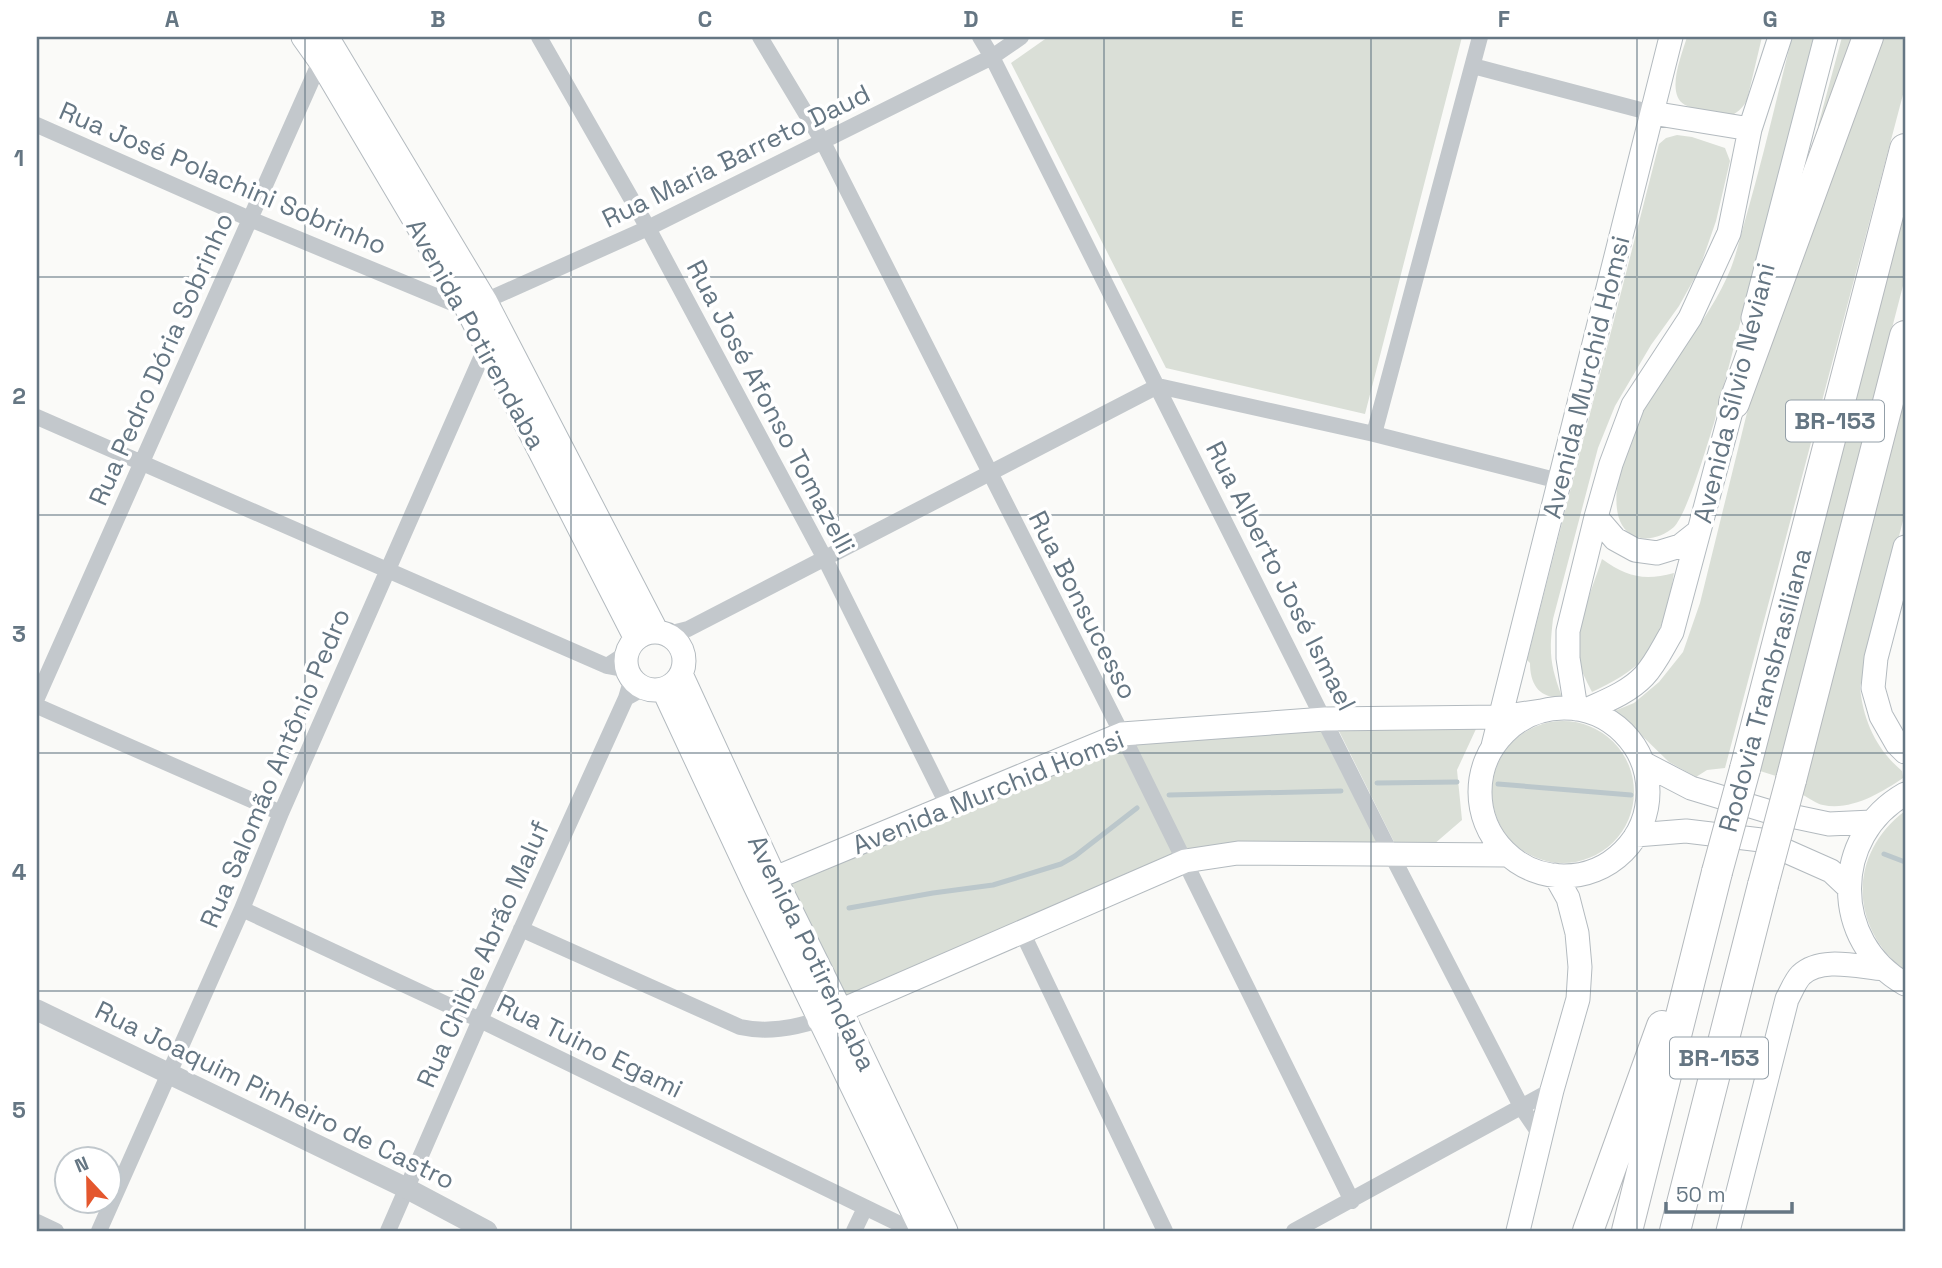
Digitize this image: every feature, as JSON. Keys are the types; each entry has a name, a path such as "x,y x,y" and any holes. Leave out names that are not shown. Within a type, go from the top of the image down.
{"highway":[{"path":"1734,403 1868,37"},
{"name":"Rodovia Transbrasiliana","path":"1627,1231 1717,872 1905,149"},
{"name":"Rodovia Transbrasiliana","path":"1675,1231 1905,336"},
{"path":"1588,1231 1648,1062 1676,993 1690,984"}],"main road":[{"name":"Avenida Potirendaba","path":"303,37 476,306 498,326 646,660 674,683 681,674 775,878 841,1011 936,1230"},
{"name":"Avenida Murchid Homsi","path":"1493,746 1671,37"},
{"name":"Avenida Murchid Homsi","path":"1581,709 1568,658 1568,631 1611,464 1633,405 1690,318 1729,233 1750,129 1780,37"},
{"name":"Avenida Sílvio Neviani","path":"1581,709 1626,689 1643,677 1672,632 1734,403 1763,277 1826,37"},
{"name":"Avenida Potirendaba","path":"328,38 476,306 486,346 646,660 819,1020 936,1230"},
{"path":"1652,113 1750,129"},
{"path":"1596,517 1615,540 1635,550 1657,553 1679,546 1699,531"},
{"path":"1905,547 1876,657 1873,688 1881,716 1897,744 1905,752"},
{"path":"1559,708 1581,709 1610,721 1630,740 1643,763 1647,778 1647,800 1636,835 1618,855 1582,874 1555,875 1530,868 1507,855 1490,834 1479,796 1482,770 1493,746 1511,726 1525,717 1559,708"},
{"name":"Avenida Murchid Homsi","path":"775,878 1122,734 1325,719 1501,717 1541,711"},
{"path":"1643,763 1691,788 1767,811 1829,824 1872,822"},
{"path":"1905,794 1884,809 1872,822 1855,853 1849,888 1854,924 1871,956 1905,984"},
{"path":"1636,835 1686,831 1761,840 1831,871 1849,888"},
{"path":"819,1020 1185,861 1238,853 1507,855"},
{"path":"1518,1231 1552,1090 1578,999 1580,967 1577,933 1568,898 1555,875"},
{"path":"1728,1231 1787,999 1801,975 1815,966 1835,964 1884,969"}],"street":[{"name":"Rua José Afonso Tomazelli","path":"539,37 648,228 824,558 948,806"},
{"name":"Rua Bonsucesso","path":"760,37 823,142 1122,734 1352,1201"},
{"name":"Rua Alberto José Ismael","path":"980,37 1158,386 1391,854 1522,1108 1541,1136"},
{"name":"Rua Maria Barreto Daud","path":"476,306 648,228 823,142 992,57 1021,37"},
{"path":"1374,434 1480,37"},
{"name":"Rua Pedro Dória Sobrinho","path":"37,698 328,38"},
{"path":"1473,66 1652,113"},
{"name":"Rua José Polachini Sobrinho","path":"37,125 250,219 476,306"},
{"name":"Rua Salomão Antônio Pedro","path":"99,1231 242,909 386,570 486,346 498,326"},
{"path":"37,416 386,570 646,660 824,558 1158,386 1374,434 1559,481"},
{"name":"Rua Chible Abrão Maluf","path":"388,1231 521,929 646,660"},
{"path":"37,706 281,813"},
{"name":"Rua Tuino Egami","path":"242,909 480,1020 914,1231"},
{"path":"521,929 740,1027 766,1031 797,1027 819,1020"},
{"path":"1022,932 1165,1231"},
{"name":"Rua Joaquim Pinheiro de Castro","path":"37,1010 406,1188 488,1231"},
{"path":"1294,1231 1552,1090"},
{"path":"854,1231 865,1208"},
{"path":"37,1222 56,1231"}],"shaded area":[{"path":"1048,37 1462,37 1365,414 1166,368 1011,63"},
{"path":"1687,37 1762,37 1747,100 1734,114 1728,117 1700,110 1679,100 1676,92 1677,73"},
{"path":"1792,37 1815,37 1714,423 1697,478 1674,527 1660,535 1639,538 1624,527 1618,515 1618,483 1627,449 1647,403 1710,309 1731,268"},
{"path":"1842,37 1860,37 1826,126 1818,126"},
{"path":"1876,37 1905,37 1905,87 1725,768 1707,770 1696,777 1669,762 1634,728 1612,712 1634,703 1659,682 1683,652 1700,603 1762,352"},
{"path":"1677,135 1725,148 1730,161 1716,221 1699,270 1615,406 1598,448 1553,619 1552,659 1562,697 1554,697 1537,689 1527,660 1659,144 1666,138"},
{"path":"1905,200 1905,278 1776,776 1760,771"},
{"path":"1905,396 1905,513 1860,687 1864,711 1872,733 1885,753 1902,771 1903,778 1875,795 1855,803 1823,805 1803,795"},
{"path":"1602,559 1636,576 1654,577 1674,573 1664,616 1646,655 1628,672 1592,692 1580,665 1578,645 1586,607"},
{"path":"1563,721 1590,727 1613,742 1628,765 1634,792 1628,819 1613,842 1590,857 1563,863 1536,857 1513,842 1498,819 1492,792 1498,765 1513,742 1536,727"},
{"path":"1321,725 1384,850 1188,854 1131,739"},
{"path":"1336,725 1476,729 1457,770 1462,820 1426,851 1399,852"},
{"path":"1118,743 1175,857 844,1001 784,880"},
{"path":"1905,811 1905,971 1887,953 1873,933 1865,912 1863,891 1865,869 1873,848 1886,828"}],"waterway":[{"path":"1377,783 1457,782"},
{"path":"1498,784 1631,795"},
{"path":"1169,795 1341,791"},
{"path":"849,908 993,885 1061,864 1137,808"},
{"path":"1884,854 1905,862"}]}
